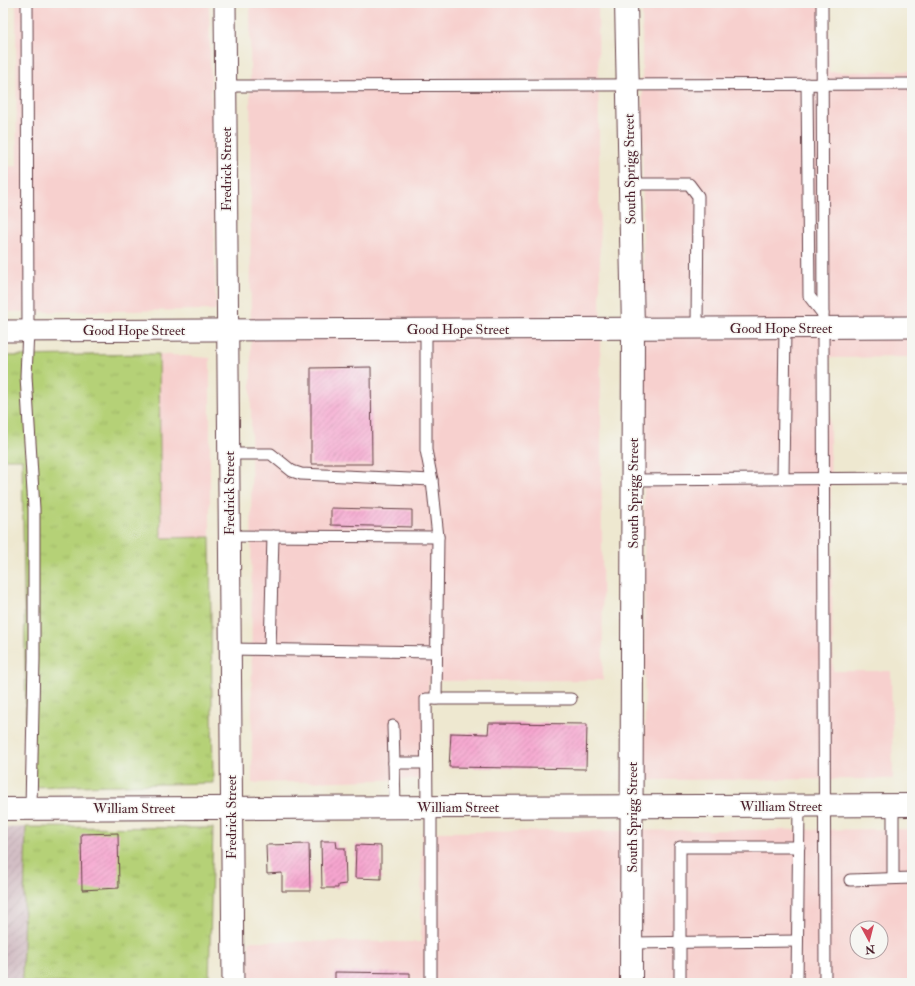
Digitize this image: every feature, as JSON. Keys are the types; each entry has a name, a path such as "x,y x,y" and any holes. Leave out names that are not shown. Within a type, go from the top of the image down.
{"main road":[{"name":"South Sprigg Street","path":"626,3 633,328 632,983"},
{"name":"William Street","path":"3,808 902,805"}],"street":[{"name":"Fredrick Street","path":"225,3 233,983"},
{"name":"Good Hope Street","path":"3,330 785,328 824,321 912,327"}],"lane":[{"path":"27,3 28,330 26,376 34,509 34,659 31,808"},
{"path":"822,3 825,983"},
{"path":"807,84 809,296 824,321"},
{"path":"226,86 912,84"},
{"path":"630,184 689,184 698,196 698,328"},
{"path":"783,478 785,328"},
{"path":"426,329 426,450 432,480 438,537 436,699"},
{"path":"228,454 271,454 292,471 301,474 432,480"},
{"path":"632,480 912,478"},
{"path":"229,536 438,537"},
{"path":"270,650 272,536"},
{"path":"230,649 436,652"},
{"path":"431,983 426,699 571,699"},
{"path":"393,726 395,807"},
{"path":"394,763 426,763"},
{"path":"893,878 902,805"},
{"path":"797,983 799,806"},
{"path":"680,983 680,846 799,847"},
{"path":"850,880 912,878"},
{"path":"632,943 797,941"}],"shaded area":[{"path":"16,3 209,3 216,310 3,312 3,167 17,166"},
{"path":"250,3 598,3 603,680 429,681 421,779 252,783"},
{"path":"642,3 828,3 829,72 912,71 912,357 829,358 833,671 891,671 893,779 645,780"},
{"path":"159,354 210,358 210,537 161,538"},
{"path":"26,827 22,983 3,983 3,828"},
{"path":"912,829 912,983 249,983 249,941 421,942 422,832"}],"green space":[{"path":"159,354 161,538 210,537 213,783 27,787 22,459 3,459 3,356"},
{"path":"26,827 213,828 209,983 22,983"}],"building":[{"path":"371,367 372,464 311,464 311,368"},
{"path":"331,508 412,510 412,527 331,525"},
{"path":"489,723 587,724 586,769 449,767 451,733 488,734"},
{"path":"118,833 119,888 82,890 81,834"},
{"path":"321,841 336,841 337,848 345,848 346,884 338,885 338,888 322,888"},
{"path":"309,844 310,891 282,891 282,873 267,874 266,845"},
{"path":"356,845 381,846 381,879 355,878"},
{"path":"335,972 410,973 410,983 335,983"}]}
